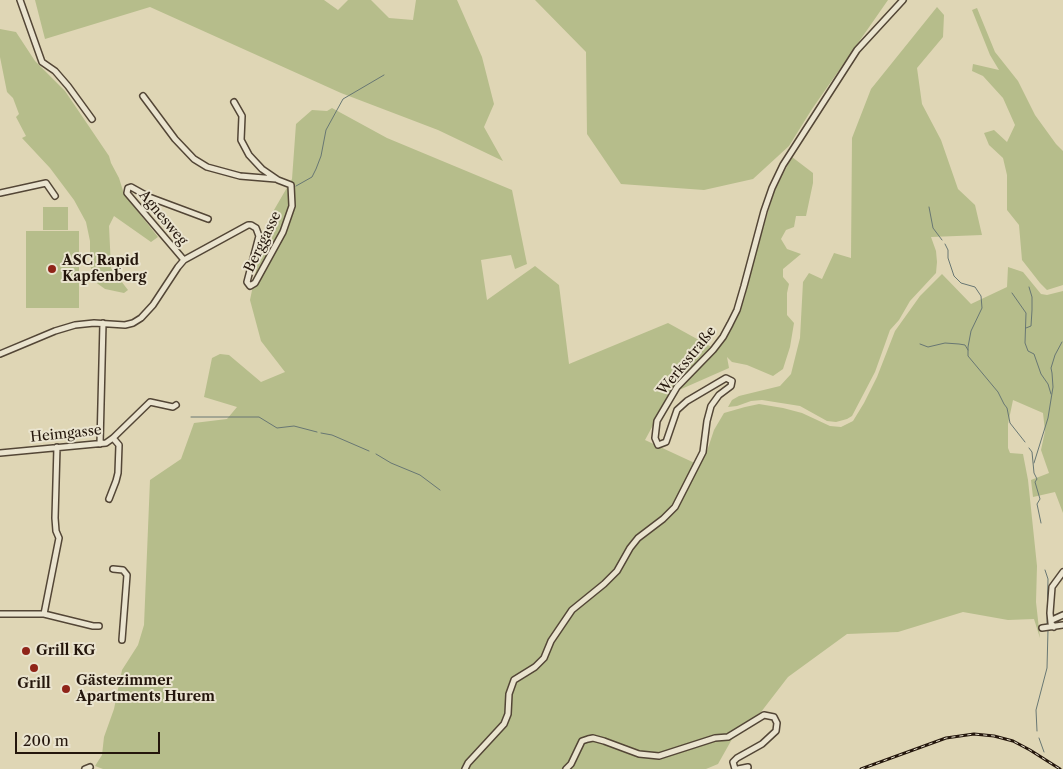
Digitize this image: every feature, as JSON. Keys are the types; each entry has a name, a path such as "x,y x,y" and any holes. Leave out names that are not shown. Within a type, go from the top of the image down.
{"street":[{"path":"20,0 42,62 55,71 92,119"},
{"name":"Werksstraße","path":"465,769 468,763 504,724 508,714 509,694 514,680 535,667 544,658 551,641 572,610 604,584 617,570 638,538 675,507 703,452 711,406 719,395 731,386 732,381 726,378 687,401 677,410 666,442 658,445 655,438 657,421 677,387 713,350 727,330 737,310 772,188 783,165 857,50 902,1"},
{"path":"143,96 175,139 194,159 207,167 240,176 278,180"},
{"name":"Berggasse","path":"0,354 55,331 76,325 125,325 133,323 141,318 153,305 178,266 184,260 248,225 256,228 259,236 247,282 252,286 283,232 292,206 292,185 278,180 262,169 249,155 241,140 242,116 234,102"},
{"path":"0,193 46,183 56,196"},
{"name":"Agnesweg","path":"184,260 127,194 128,188 131,187 149,197 208,218"},
{"path":"100,444 103,324"},
{"name":"Heimgasse","path":"0,453 57,446 100,444 113,438 150,402 173,407 176,405"},
{"path":"109,498 118,473 119,445 113,438"},
{"path":"44,614 59,538 56,531 55,518 57,446"},
{"path":"113,569 123,570 127,575 122,640"},
{"path":"1063,572 1052,587 1050,613 1052,620 1048,628 1063,625"},
{"path":"0,614 44,614 99,626"},
{"path":"1052,620 1063,615"},
{"path":"566,769 571,764 582,741 588,739 593,738 604,741 639,754 659,756 715,738 728,737 764,715 774,717 777,723 776,731 762,744 733,762 737,769 748,767"}],"green space":[{"path":"35,0 324,0 338,10 348,0 371,0 389,18 413,20 416,0 457,0 482,57 494,104 484,127 503,161 438,130 341,93 150,7 45,39"},
{"path":"535,0 888,0 812,109 789,146 753,179 704,190 621,184 587,134 586,52"},
{"path":"937,7 944,15 943,37 917,68 922,104 941,140 958,189 975,205 982,235 931,237 936,251 936,273 910,301 899,320 890,330 875,372 852,416 836,422 827,421 800,406 762,400 728,407 732,400 739,396 780,386 791,374 800,338 803,282 809,273 822,279 834,253 851,258 852,138 871,89"},
{"path":"977,8 995,52 1018,81 1035,115 1063,151 1063,285 1047,290 1022,260 1019,225 1007,210 1007,175 1003,158 989,145 984,133 994,130 1007,142 1015,125 1003,98 983,76 972,71 973,64 999,70 990,55 972,10"},
{"path":"0,29 16,32 35,61 65,91 109,156 124,194 158,237 151,242 114,216 109,226 111,268 128,290 124,293 105,289 94,281 90,264 90,241 86,222 74,200 50,168 22,138 26,136 16,117 19,114 13,98 7,92 0,57"},
{"path":"332,108 387,138 512,190 527,264 515,269 511,255 481,260 487,300 535,266 559,285 569,364 668,323 717,350 735,322 745,297 750,271 775,189 792,157 813,173 813,183 806,216 796,216 794,227 786,230 781,239 787,249 801,254 783,269 783,277 789,284 787,315 794,323 790,347 783,369 773,376 747,365 732,362 727,357 729,368 670,394 645,440 699,465 707,451 714,430 724,413 745,407 759,404 783,408 802,413 830,426 841,427 853,421 877,377 895,331 920,296 942,274 971,304 1007,287 1008,267 1023,272 1041,294 1047,295 1063,291 1063,513 1055,492 1033,497 1031,480 1049,473 1041,450 1045,431 1043,413 1013,400 1008,424 1008,448 1010,453 1023,454 1028,480 1037,566 1036,602 1040,638 1034,619 1008,620 963,612 898,632 847,634 788,677 761,712 736,732 718,764 706,769 103,769 95,766 102,755 104,737 114,709 122,670 138,645 144,625 150,480 181,459 194,423 227,419 237,407 204,397 212,358 220,354 229,355 261,382 285,372 261,341 250,300 260,252 274,210 292,179 296,124 312,110 327,111"},
{"path":"43,207 68,207 68,230 43,230"},
{"name":"ASC Rapid Kapfenberg","path":"26,231 79,231 79,308 26,308"}],"waterway":[{"path":"296,186 312,177 321,156 326,130 343,99 384,75"},
{"path":"929,207 933,228 942,240"},
{"path":"945,244 954,276 961,283 975,287 981,296 982,308 971,331 968,356 998,392 1007,408 1010,423 1025,442"},
{"path":"1026,328 1031,326 1032,297 1029,287"},
{"path":"1012,293 1026,313 1025,343 1028,351 1034,354 1051,394"},
{"path":"1034,463 1048,418 1053,387 1051,368 1062,342"},
{"path":"920,344 928,347 945,343 959,344 965,345 968,350"},
{"path":"191,417 259,417 277,428 294,426 317,432"},
{"path":"321,433 332,435 369,451"},
{"path":"1029,448 1032,452 1034,473 1037,479 1035,482 1040,499 1037,504 1041,523"},
{"path":"376,454 391,463 420,475 440,490"},
{"path":"1045,570 1048,579 1047,626"},
{"path":"1037,731 1036,710 1047,668 1048,630"},
{"path":"1039,738 1044,752"}],"railway":[{"path":"861,769 946,738 974,734 994,736 1013,741 1060,769"}],"place":[{"name":"ASC Rapid Kapfenberg","path":"52,269"},
{"name":"Grill KG","path":"26,651"},
{"name":"Grill","path":"34,668"},
{"name":"Gästezimmer Apartments Hurem","path":"66,689"}]}
